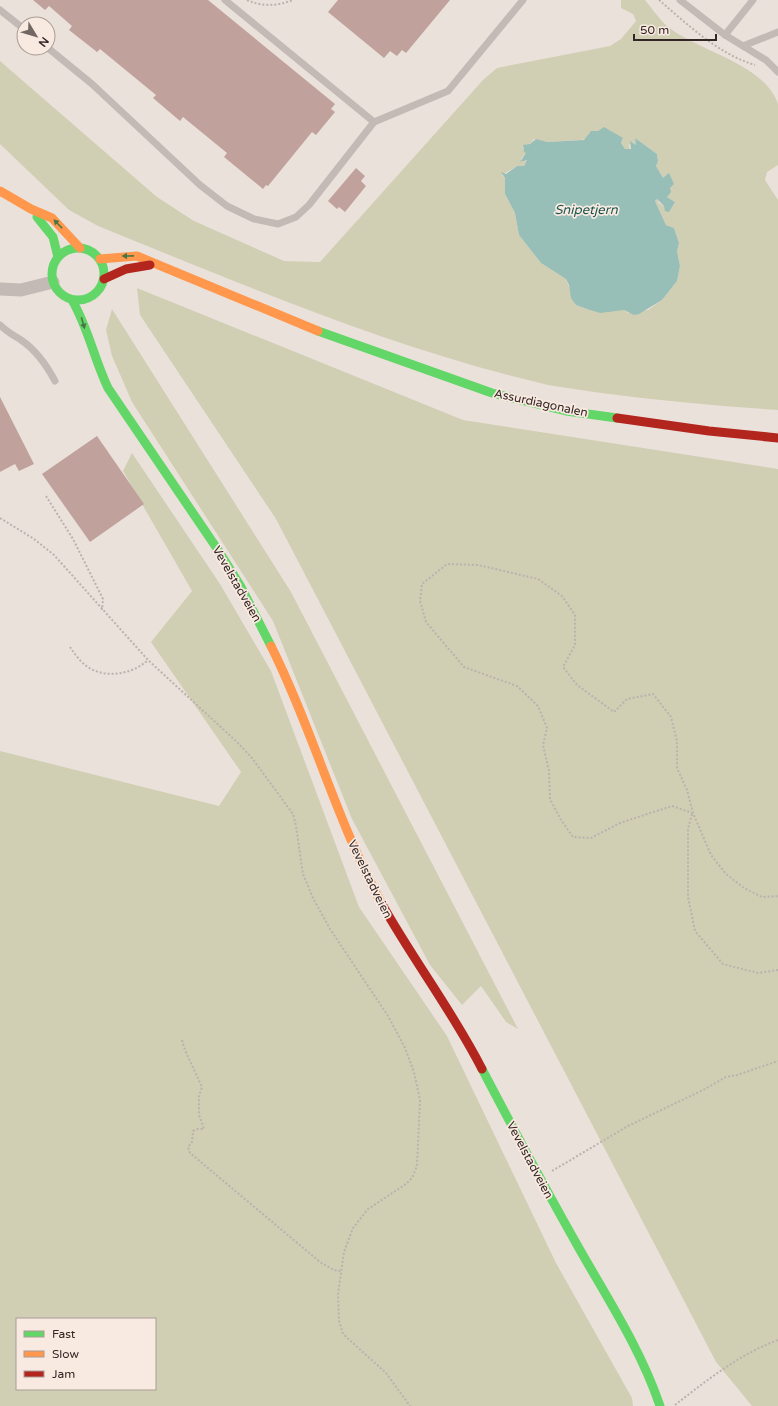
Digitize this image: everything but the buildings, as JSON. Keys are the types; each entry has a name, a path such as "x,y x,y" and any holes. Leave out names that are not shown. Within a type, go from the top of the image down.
{"main road":[{"path":"0,191 31,209 52,218 80,248"},
{"path":"31,209 53,237 58,257"},
{"path":"53,282 52,269 58,257 68,250 80,248 91,251 100,259 104,269 104,279 101,288 96,294 85,300 72,300"},
{"path":"100,259 137,256 154,265"},
{"path":"104,279 126,269 154,265"},
{"name":"Assurdiagonalen","path":"154,265 314,329 492,393 574,412 709,431 778,438"},
{"name":"Vevelstadveien","path":"53,282 62,296 72,300 76,306 101,374 114,399 218,550 252,606 286,676 345,827 369,880 401,938 467,1039 539,1178 650,1376 659,1406"},
{"path":"94,308 96,294"},
{"name":"Vevelstadveien","path":"92,347 94,323"}],"street":[{"path":"1,291 21,290 53,282"}],"lane":[{"path":"225,0 374,122"},
{"path":"56,55 92,84 200,184 227,206 254,219 278,224 296,217 309,205 374,122 448,91 523,0"},
{"path":"680,0 725,35 766,60 778,72"},
{"path":"725,35 754,0"},
{"path":"0,10 16,23"},
{"path":"743,46 778,32"},
{"path":"0,325 7,332 22,340 35,351 55,381"}],"path":[{"path":"247,0 255,3 271,5 293,0"},
{"path":"659,0 706,38 733,55 755,65 761,64 766,60"},
{"path":"46,496 73,540 103,599 102,610"},
{"path":"0,518 34,539 51,552 148,660 247,752 290,809 295,819 303,874 308,890 330,930 388,1016 405,1048 419,1091 421,1111 419,1157 416,1170 406,1184 378,1201 361,1217 353,1228 347,1243 340,1271 338,1283 338,1313 342,1331 348,1340 386,1373 410,1406"},
{"path":"693,813 672,806 620,823 591,838 573,837 561,820 550,799 549,771 543,745 547,728 538,706 517,686 464,667 426,622 420,601 422,584 447,564 478,565 538,579 562,596 574,615 575,645 563,667 577,685 614,712 627,699 653,694 671,717 677,741 677,768 687,790 693,813 711,855 726,874 744,888 762,897 778,896"},
{"path":"70,647 83,664 105,673 128,673 140,667 148,660"},
{"path":"693,813 688,829 688,897 694,931 722,964 758,973 778,970"},
{"path":"182,1040 185,1050 202,1086 199,1096 200,1115 204,1129 193,1131 192,1142 188,1147 190,1152 320,1262 334,1270 340,1271"},
{"path":"539,1178 628,1126 703,1090 726,1076 744,1073 778,1061"},
{"path":"673,1406 727,1366 765,1344 778,1340"}],"green space":[{"path":"621,0 645,0 667,26 680,35 729,59 759,78 771,90 778,104 778,165 767,172 765,180 778,200 778,410 645,398 548,385 490,370 377,335 265,293 98,226 69,210 0,144 0,61 157,197 194,221 284,261 320,262 483,80 497,68 610,46 621,39 636,21 633,14 621,8","holes":["607,129 623,139 621,143 625,149 630,150 629,145 632,142 636,145 635,138 657,154 658,161 656,166 663,178 666,176 670,188 667,197 675,202 670,210 659,203 657,199 655,201 666,225 674,228 679,243 677,251 680,266 677,281 662,300 648,310 628,313 624,310 587,309 576,305 566,279 541,263 519,235 515,213 505,194 505,178 502,175 517,166 524,166 527,160 521,162 521,159 526,153 522,147 531,143 534,139 547,142 581,140 586,139 589,133"]},
{"path":"137,288 463,420 778,469 778,1406 752,1406 716,1362 276,519 140,315"},
{"path":"112,309 291,592 518,1029 506,1022 481,986 462,1005 430,965 352,819 273,621 132,402 112,356 106,330"},
{"path":"132,453 220,584 271,671 359,907 447,1036 556,1263 632,1398 633,1406 0,1406 0,751 219,806 241,772 151,642 192,591 123,471"}],"water":[{"name":"Snipetjern","path":"604,127 623,138 621,143 625,149 631,149 630,141 636,145 635,138 657,154 658,161 656,166 663,178 669,173 674,184 670,188 671,192 667,197 675,202 669,212 665,211 664,206 657,199 655,201 666,225 674,228 679,243 677,251 680,266 677,281 662,300 639,314 634,315 624,310 600,313 576,305 571,298 569,285 566,279 541,263 519,235 515,213 505,194 505,178 501,172 506,174 517,166 524,166 527,160 520,162 526,153 524,152 523,145 530,144 536,139 547,142 584,140 591,131 598,131"}],"traffic: fast":[{"path":"37,217 53,237 58,257"},
{"path":"73,248 83,248 97,255 104,269 104,274 104,279 97,293 83,300 73,300 63,296 56,289 52,279 52,269 56,259 63,252 73,248"},
{"path":"72,300 78,310 108,388 218,550 241,587 271,646"},
{"path":"318,331 492,393 566,411 617,418"},
{"path":"482,1069 555,1205 634,1345 644,1365 660,1406"}],"traffic: slow":[{"path":"0,191 31,209 52,218 80,248"},
{"path":"100,259 137,256 318,331"},
{"path":"271,646 300,710 352,842 383,906"}],"traffic: jam":[{"path":"104,279 126,269 150,265"},
{"path":"617,418 709,431 778,438"},
{"path":"383,906 407,947 459,1027 482,1069"}]}
